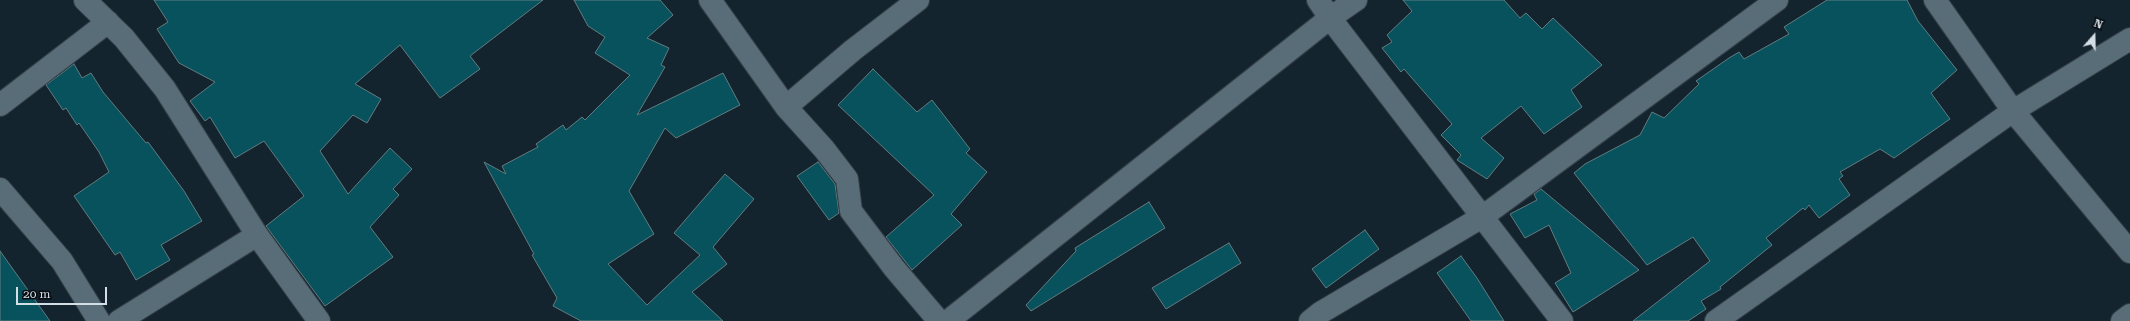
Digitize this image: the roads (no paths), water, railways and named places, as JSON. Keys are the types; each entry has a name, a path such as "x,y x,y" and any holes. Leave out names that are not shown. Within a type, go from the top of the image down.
{"street":[{"path":"86,0 124,38 165,89 257,235 319,321"},
{"path":"710,0 786,107 824,149 847,179 851,211 894,268 940,321"},
{"path":"786,107 853,50 918,0"},
{"path":"1318,0 1330,18 1562,321"},
{"path":"948,321 1330,18 1356,0"},
{"path":"1310,321 1320,313 1482,217 1777,0"},
{"path":"1935,0 2013,111 2130,252"},
{"path":"0,105 108,22"},
{"path":"1716,321 2013,111 2130,39"},
{"path":"0,189 62,261 99,321"},
{"path":"118,321 257,235"},
{"path":"2122,321 2130,315"}]}
